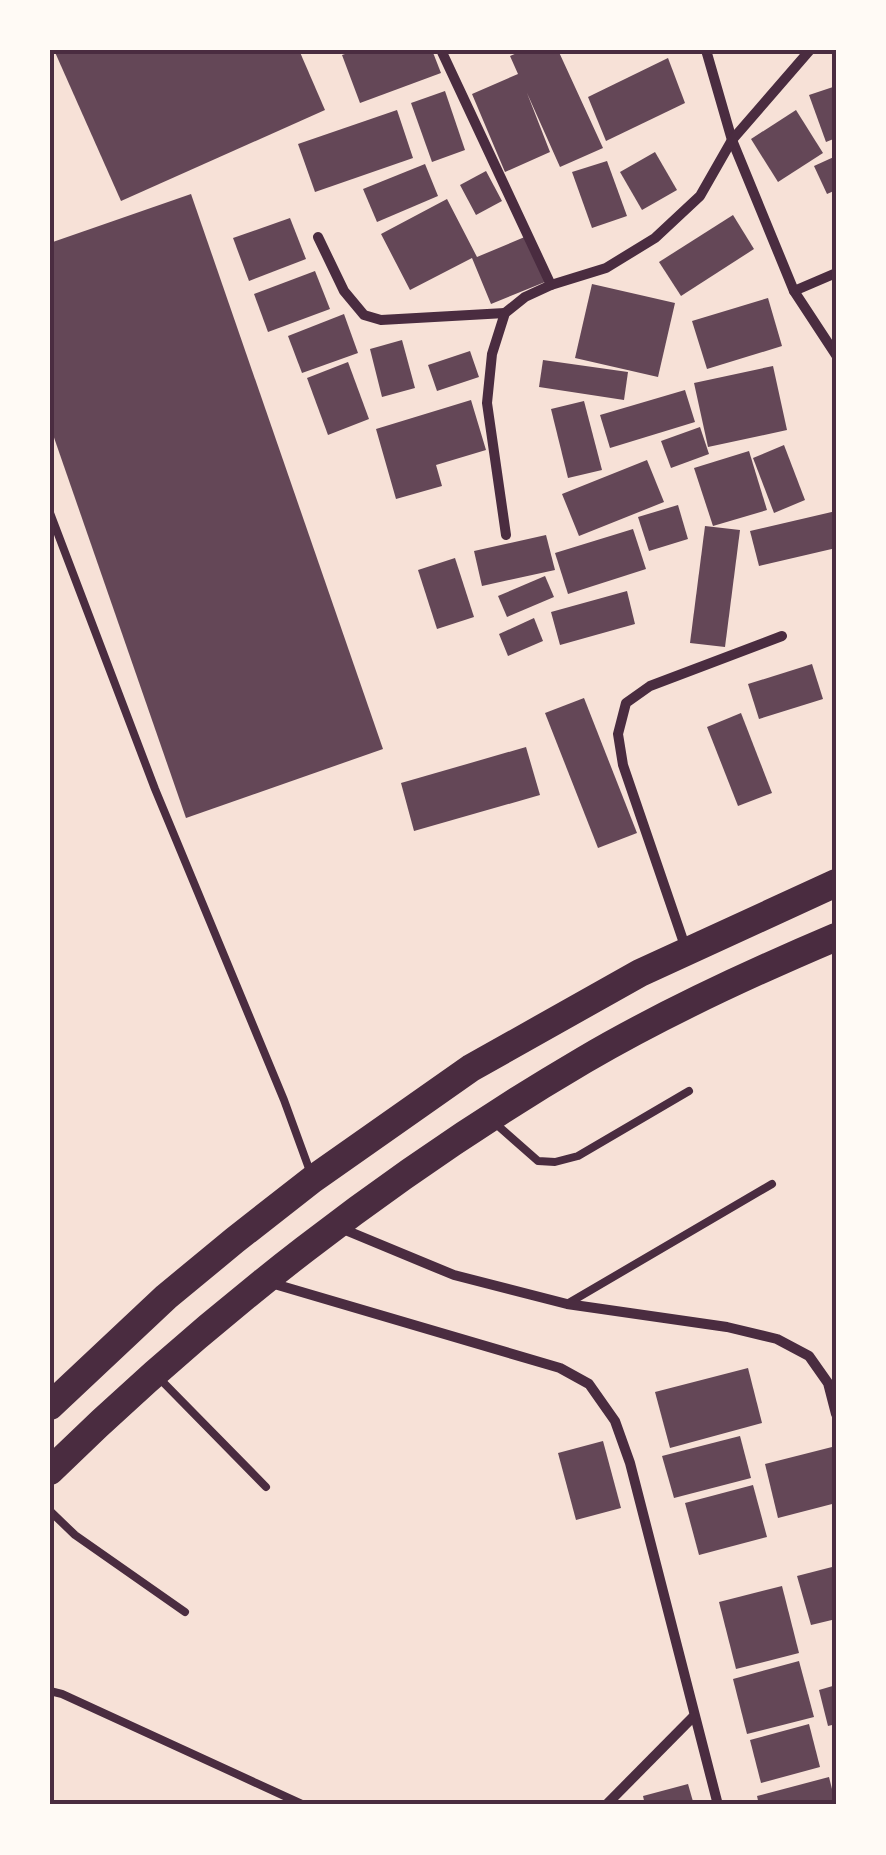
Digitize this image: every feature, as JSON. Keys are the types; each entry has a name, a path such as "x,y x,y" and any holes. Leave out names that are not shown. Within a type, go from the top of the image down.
{"highway":[{"path":"50,1406 166,1297 313,1180 471,1068 686,950 836,883"},
{"path":"50,1471 115,1407 266,1281 490,1117 654,1022 836,937"}],"street":[{"path":"441,50 551,285"},
{"path":"706,50 732,140 794,291 836,355"},
{"path":"318,237 344,292 364,315 381,320 505,313 551,285 606,268 654,238 700,196 732,140 810,50"},
{"path":"794,291 836,273"},
{"path":"505,313 492,354 488,402 506,536"},
{"path":"686,950 623,765 618,734 626,702 650,686 782,636"},
{"path":"337,1226 454,1275 567,1304 727,1327 778,1339 809,1356 828,1383 836,1414"},
{"path":"266,1281 560,1368 589,1384 615,1421 630,1463 718,1805"},
{"path":"606,1805 694,1717"}],"lane":[{"path":"50,513 313,1180"},
{"path":"490,1117 538,1161 554,1162 578,1156 689,1091"},
{"path":"567,1304 772,1184"},
{"path":"154,1373 266,1488"},
{"path":"50,1511 75,1535 185,1612"},
{"path":"50,1691 304,1805"}],"building":[{"path":"54,50 299,50 325,110 121,201"},
{"path":"357,50 432,50 441,73 360,103 342,55"},
{"path":"524,50 558,50 603,148 560,167 527,93 550,152 505,172 472,94 518,74 510,56"},
{"path":"668,58 685,103 606,141 588,97"},
{"path":"836,86 836,138 826,142 809,95"},
{"path":"445,91 465,150 432,162 411,103"},
{"path":"397,110 413,158 315,192 298,144"},
{"path":"796,110 823,153 778,182 751,139"},
{"path":"655,152 677,190 642,210 620,172"},
{"path":"836,156 836,190 827,194 814,166"},
{"path":"607,161 627,216 592,228 572,172"},
{"path":"425,164 438,196 377,222 363,189"},
{"path":"486,171 502,201 476,215 460,185"},
{"path":"191,194 383,749 186,818 50,426 50,243"},
{"path":"447,199 477,257 527,236 545,282 491,304 472,258 410,290 381,234"},
{"path":"733,215 754,249 681,296 659,262"},
{"path":"290,218 306,259 249,281 233,238"},
{"path":"315,271 330,309 268,332 254,294"},
{"path":"592,284 675,303 658,377 575,358"},
{"path":"768,298 782,346 707,369 692,321"},
{"path":"344,314 358,353 302,373 288,336"},
{"path":"402,340 415,388 382,397 370,349"},
{"path":"470,351 479,377 437,391 428,365"},
{"path":"543,360 628,372 624,400 539,387"},
{"path":"348,362 369,419 328,435 307,378"},
{"path":"773,366 787,430 708,447 694,383"},
{"path":"685,390 695,422 610,448 600,415"},
{"path":"471,400 486,450 436,465 442,486 396,499 376,429"},
{"path":"584,401 602,470 568,478 551,409"},
{"path":"700,427 709,454 671,468 661,441"},
{"path":"784,445 805,500 774,513 753,458"},
{"path":"749,451 767,510 713,526 694,468"},
{"path":"647,460 664,502 579,536 562,494"},
{"path":"678,505 688,539 649,551 638,517"},
{"path":"836,511 836,548 759,566 750,531"},
{"path":"705,526 740,530 725,647 690,643"},
{"path":"633,529 646,569 568,594 555,553"},
{"path":"546,535 555,570 482,586 474,551"},
{"path":"455,558 474,617 437,629 418,570"},
{"path":"545,576 554,597 507,617 498,596"},
{"path":"627,591 635,624 560,645 551,612"},
{"path":"534,618 543,641 508,656 499,634"},
{"path":"812,664 823,699 759,719 748,684"},
{"path":"584,698 637,833 598,848 545,713"},
{"path":"741,713 772,793 738,806 707,727"},
{"path":"526,747 540,795 414,831 401,783"},
{"path":"748,1368 762,1423 670,1448 655,1392"},
{"path":"740,1436 751,1478 674,1498 662,1456"},
{"path":"603,1441 621,1508 576,1520 558,1453"},
{"path":"832,1447 836,1503 778,1518 765,1464"},
{"path":"753,1485 767,1537 699,1555 685,1503"},
{"path":"836,1566 836,1619 811,1625 797,1576"},
{"path":"782,1586 799,1653 736,1669 719,1602"},
{"path":"799,1661 814,1717 747,1734 733,1679"},
{"path":"836,1685 836,1724 828,1726 819,1690"},
{"path":"809,1724 820,1767 761,1783 750,1740"},
{"path":"829,1777 836,1805 759,1805 757,1796"},
{"path":"688,1784 694,1805 645,1805 643,1796"}]}
